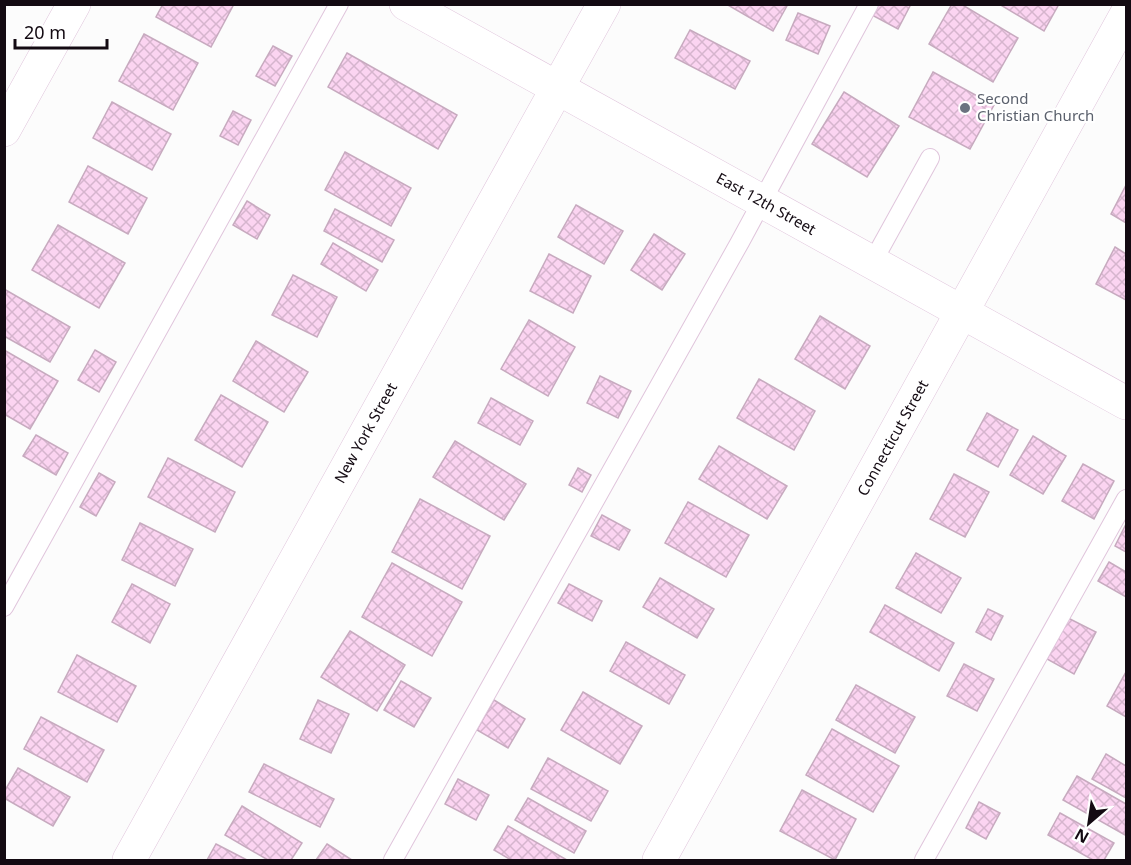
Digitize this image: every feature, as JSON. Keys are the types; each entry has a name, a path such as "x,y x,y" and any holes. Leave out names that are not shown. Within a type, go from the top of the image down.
{"street":[{"path":"4,130 74,4"},
{"name":"East 12th Street","path":"406,4 1126,404"},
{"name":"New York Street","path":"129,861 604,4"},
{"name":"Connecticut Street","path":"659,861 1126,15"}],"lane":[{"path":"4,607 339,4"},
{"path":"393,861 869,4"},
{"path":"872,263 930,158"},
{"path":"924,861 1126,499"}],"building":[{"path":"163,4 234,4 211,47 156,17"},
{"path":"726,4 788,4 773,31"},
{"path":"875,4 911,4 898,29 870,14"},
{"path":"952,4 961,4 1018,38 993,82 929,44"},
{"path":"999,4 1059,4 1044,31"},
{"path":"798,13 830,26 818,54 786,40"},
{"path":"690,30 750,61 735,89 675,58"},
{"path":"144,34 198,63 173,110 119,81"},
{"path":"273,46 292,56 275,86 256,76"},
{"path":"347,53 457,115 438,149 328,87"},
{"path":"933,72 994,105 970,149 909,117"},
{"path":"844,92 899,126 867,177 812,144"},
{"path":"112,102 171,134 152,170 93,138"},
{"path":"233,111 251,120 238,145 220,136"},
{"path":"345,152 411,188 391,226 325,190"},
{"path":"88,166 147,198 128,234 69,202"},
{"path":"1126,185 1126,223 1111,214"},
{"path":"247,201 270,215 257,239 233,225"},
{"path":"576,205 623,231 604,264 558,237"},
{"path":"335,209 394,240 382,262 324,231"},
{"path":"58,225 125,263 99,308 32,270"},
{"path":"654,234 685,254 662,290 631,270"},
{"path":"333,243 378,270 366,291 321,264"},
{"path":"1115,247 1126,254 1126,300 1096,284"},
{"path":"549,254 591,276 573,313 530,291"},
{"path":"293,275 337,297 317,337 272,315"},
{"path":"4,289 70,327 50,362 4,336"},
{"path":"820,316 870,346 845,389 795,359"},
{"path":"529,320 575,347 548,396 501,369"},
{"path":"256,341 308,372 284,412 233,381"},
{"path":"4,350 58,381 30,429 4,414"},
{"path":"95,350 116,362 99,392 78,380"},
{"path":"600,376 631,391 618,418 587,403"},
{"path":"759,379 815,411 794,450 737,418"},
{"path":"221,395 268,422 242,467 195,440"},
{"path":"491,398 533,421 520,445 478,423"},
{"path":"987,413 1018,430 998,467 967,450"},
{"path":"36,435 68,453 56,475 23,456"},
{"path":"1033,436 1066,456 1043,494 1010,475"},
{"path":"455,441 526,484 504,520 433,477"},
{"path":"719,446 787,486 767,519 699,479"},
{"path":"168,458 235,492 215,532 148,497"},
{"path":"1083,464 1114,481 1094,519 1062,501"},
{"path":"578,468 591,475 582,492 569,485"},
{"path":"99,473 115,482 96,516 80,507"},
{"path":"954,474 989,492 965,537 930,519"},
{"path":"420,499 490,536 462,589 392,552"},
{"path":"688,502 749,535 726,577 665,543"},
{"path":"602,515 630,530 619,550 591,536"},
{"path":"140,523 193,549 175,586 122,560"},
{"path":"1126,524 1126,552 1115,546"},
{"path":"916,553 961,578 941,613 896,588"},
{"path":"1109,562 1126,572 1126,597 1098,581"},
{"path":"392,563 462,602 432,656 362,617"},
{"path":"660,578 714,609 697,638 643,607"},
{"path":"132,584 170,604 150,643 112,622"},
{"path":"569,584 602,601 592,621 558,603"},
{"path":"885,605 954,643 939,671 870,632"},
{"path":"988,609 1003,616 991,640 976,632"},
{"path":"1068,618 1096,632 1074,674 1047,659"},
{"path":"350,631 405,665 377,711 321,677"},
{"path":"626,642 685,675 669,704 610,671"},
{"path":"77,655 136,686 117,722 58,692"},
{"path":"964,664 994,679 977,711 947,696"},
{"path":"1126,672 1126,717 1107,706"},
{"path":"401,681 431,698 414,727 384,710"},
{"path":"856,685 915,717 895,753 836,720"},
{"path":"583,692 642,726 620,764 561,730"},
{"path":"318,700 349,714 331,753 300,739"},
{"path":"494,700 525,719 508,748 477,730"},
{"path":"41,717 104,750 87,782 24,749"},
{"path":"832,729 899,766 873,812 806,775"},
{"path":"1106,754 1126,766 1126,798 1092,779"},
{"path":"548,758 608,791 591,821 531,789"},
{"path":"264,764 334,799 320,827 249,792"},
{"path":"18,768 70,797 53,826 4,798 4,792"},
{"path":"1077,776 1126,804 1125,835 1063,800"},
{"path":"458,779 489,795 476,820 445,804"},
{"path":"802,790 856,819 835,860 780,831"},
{"path":"528,798 586,831 574,853 515,820"},
{"path":"979,802 1000,813 986,839 966,828"},
{"path":"242,806 302,843 291,860 268,860 225,835"},
{"path":"1060,813 1114,843 1104,860 1093,860 1048,835"},
{"path":"508,826 567,860 511,860 494,850"},
{"path":"216,844 247,860 207,860"},
{"path":"327,844 352,860 316,860"}],"place":[{"name":"Second Christian Church","path":"965,108"}]}
